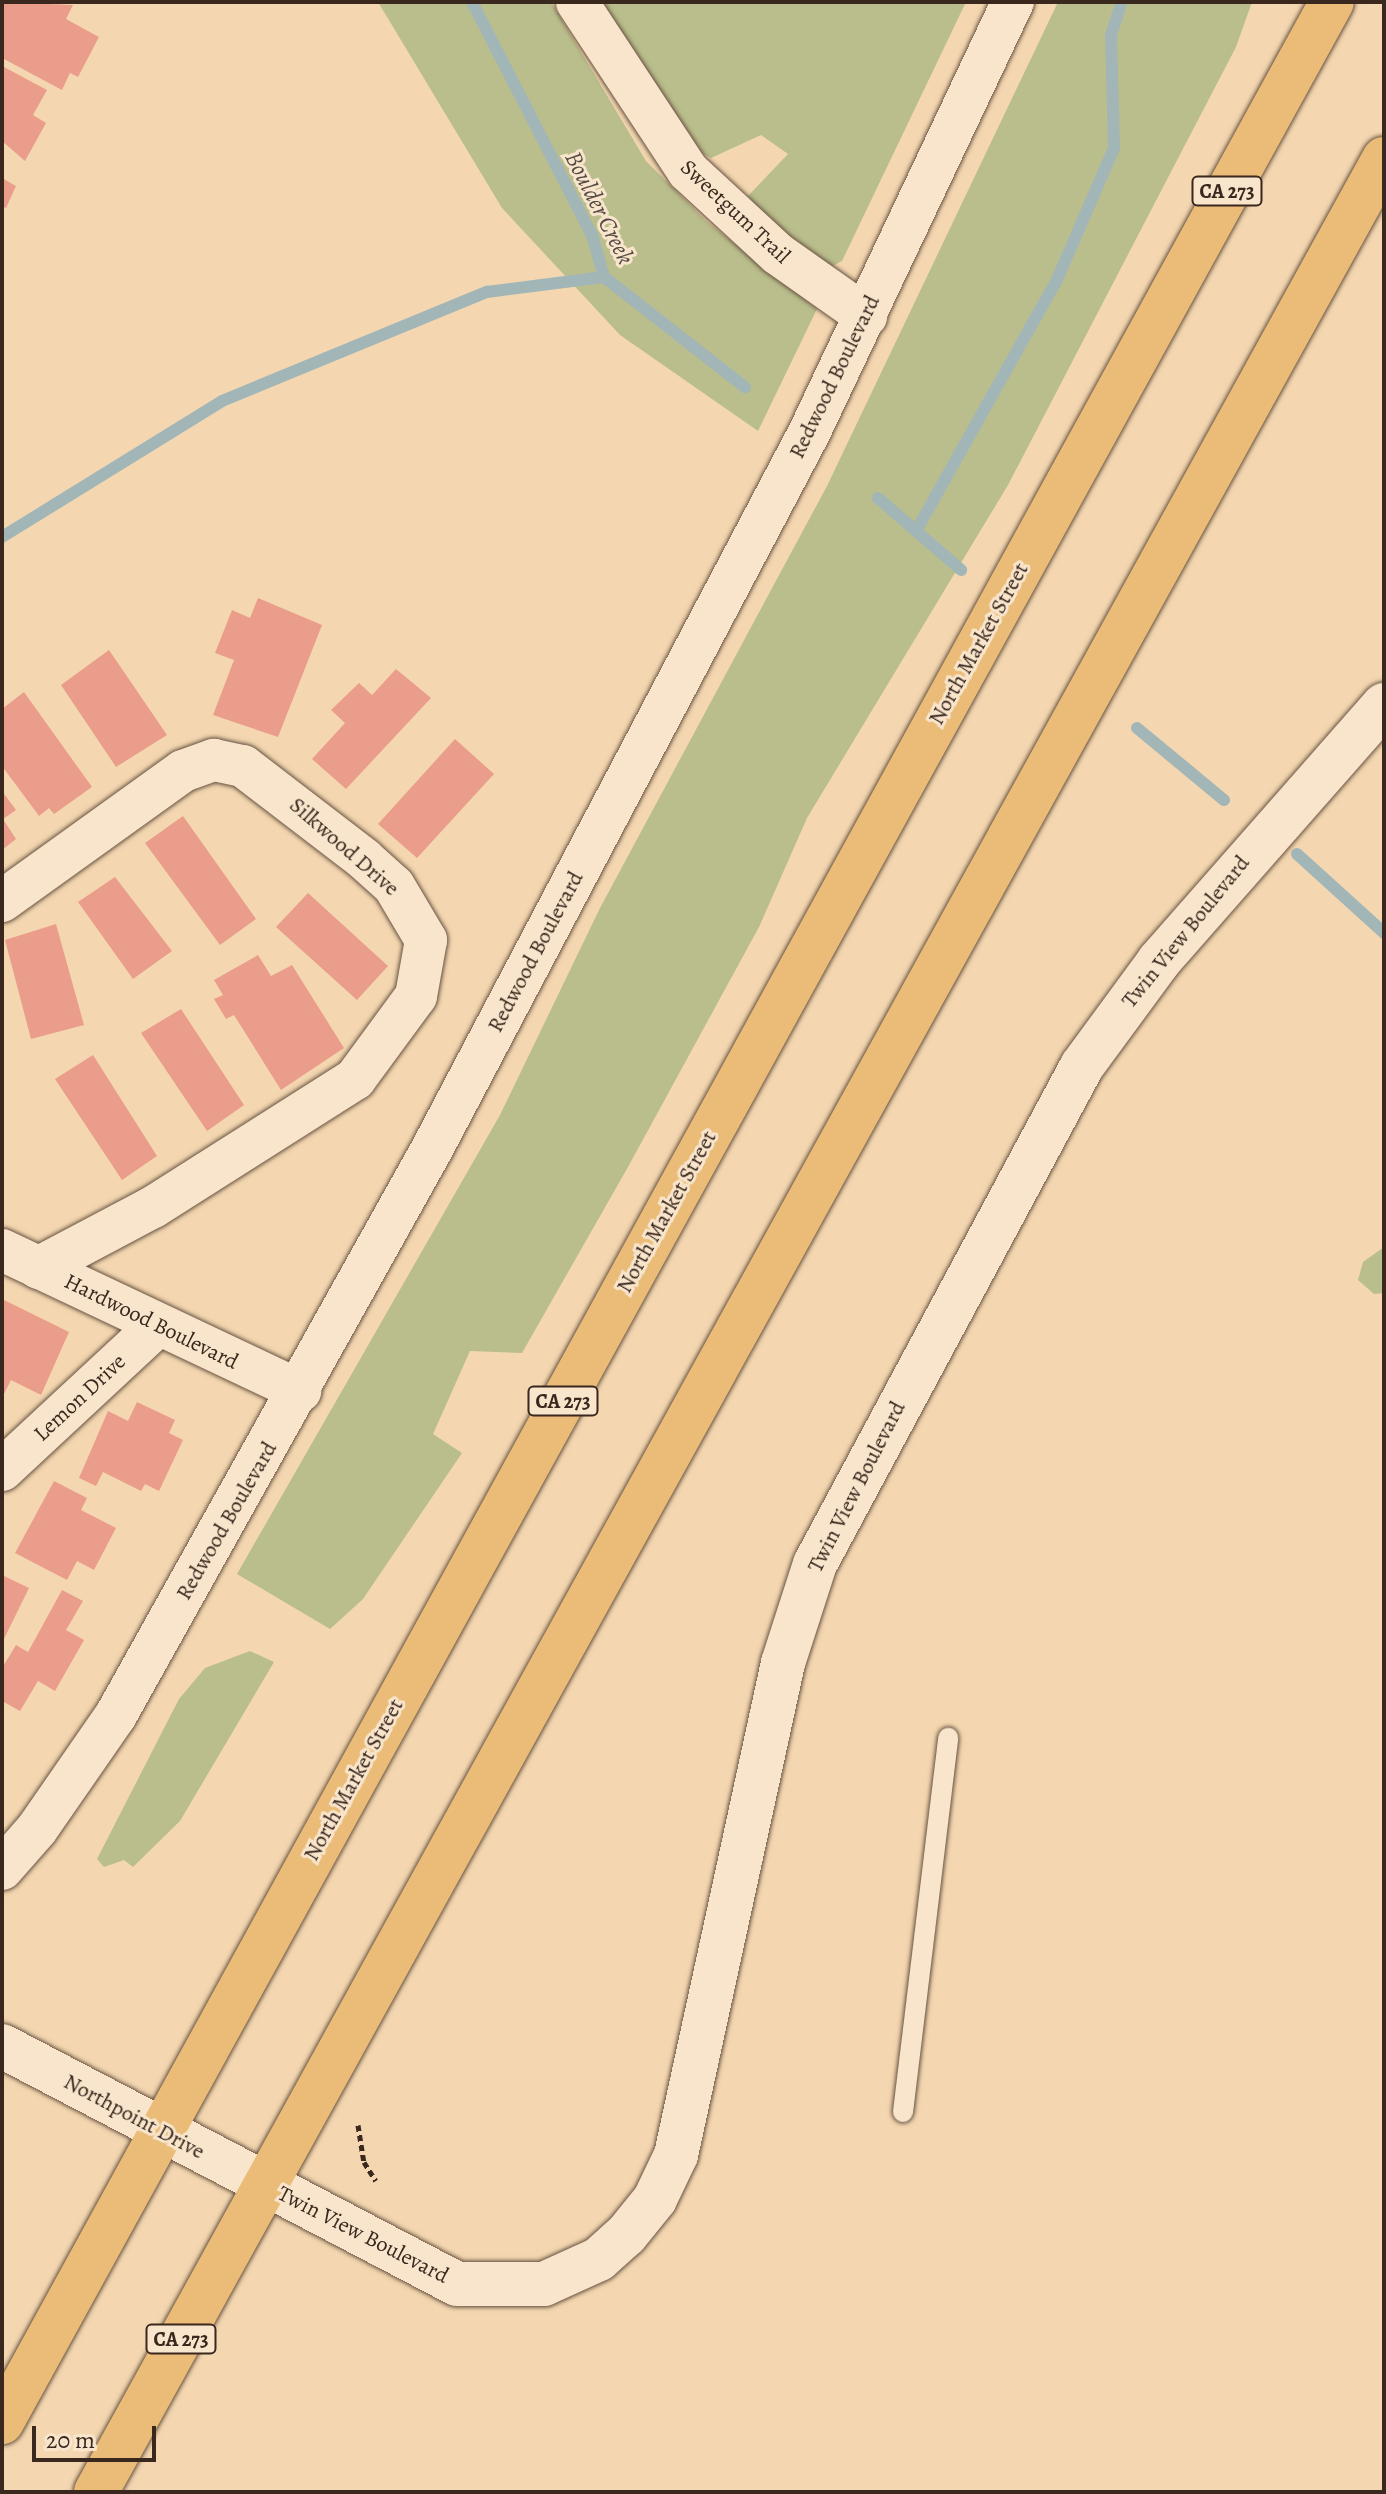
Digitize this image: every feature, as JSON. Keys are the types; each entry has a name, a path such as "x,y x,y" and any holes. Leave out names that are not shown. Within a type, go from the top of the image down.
{"main road":[{"name":"North Market Street","path":"2,2422 1332,2"},
{"name":"CA 273","path":"96,2492 1384,159"}],"street":[{"name":"Sweetgum Trail","path":"577,2 688,171 778,254 866,316"},
{"name":"Redwood Boulevard","path":"2,1869 37,1829 116,1715 300,1391 866,316 1013,2"},
{"name":"Twin View Boulevard","path":"267,2185 440,2278 478,2288 524,2288 566,2277 599,2259 643,2217 676,2155 783,1663 815,1564 1082,1066 1169,949 1384,705"},
{"name":"Silkwood Drive","path":"2,901 183,771 214,760 243,766 364,859 394,886 426,940 416,996 355,1079 153,1207 20,1259"},
{"name":"Hardwood Boulevard","path":"20,1259 300,1391"},
{"name":"Lemon Drive","path":"2,1470 157,1326"},
{"name":"Northpoint Drive","path":"2,2046 159,2132 267,2185"}],"lane":[{"path":"903,2112 948,1738"}],"path":[{"path":"358,2125 364,2162 376,2181"}],"green space":[{"path":"378,2 551,2 646,161 706,221 817,309 758,431 620,335 502,208"},
{"path":"599,2 966,2 842,261 827,269 771,224 748,196 788,154 761,135 711,158 698,151"},
{"path":"1058,2 1252,2 1236,47 1008,485 807,818 759,927 628,1167 522,1353 470,1351 433,1434 462,1453 363,1599 330,1629 237,1574 500,1115 600,908 827,486"},
{"path":"1384,1247 1384,1293 1374,1294 1358,1280 1363,1262"},
{"path":"250,1651 274,1662 180,1821 133,1867 124,1860 104,1867 97,1859 179,1699 205,1668"}],"building":[{"path":"2,2 73,5 66,19 99,37 78,77 70,73 62,90 2,58"},
{"path":"2,66 47,90 33,115 46,123 25,161 2,141"},
{"path":"2,178 16,186 6,208 2,206"},
{"path":"258,598 322,625 278,737 213,715 234,660 215,653 232,610 250,618"},
{"path":"109,650 167,735 116,767 61,685"},
{"path":"396,669 431,698 346,789 312,759 345,723 331,710 359,683 372,695"},
{"path":"24,692 92,787 54,814 49,808 39,816 2,766 2,709"},
{"path":"455,739 494,774 417,858 378,824"},
{"path":"2,791 16,810 3,819 16,839 2,850"},
{"path":"183,816 256,919 220,945 145,843"},
{"path":"115,877 172,951 133,979 78,902"},
{"path":"308,893 388,966 357,1000 276,927"},
{"path":"56,924 84,1025 31,1039 5,940"},
{"path":"258,955 271,976 292,965 344,1048 281,1090 234,1015 226,1019 214,999 223,995 214,980"},
{"path":"181,1009 244,1105 207,1131 141,1033"},
{"path":"93,1055 157,1156 122,1180 55,1079"},
{"path":"2,1299 69,1332 41,1395 11,1380 2,1398"},
{"path":"137,1402 175,1420 169,1433 183,1440 159,1491 145,1484 141,1491 103,1472 96,1486 79,1478 108,1411 128,1421"},
{"path":"54,1481 87,1498 81,1510 116,1528 94,1570 77,1561 67,1580 15,1553"},
{"path":"2,1575 29,1588 2,1643"},
{"path":"62,1590 83,1601 66,1630 84,1640 55,1691 38,1681 20,1711 2,1701 2,1668 16,1645 28,1652"}],"waterway":[{"name":"Boulder Creek","path":"472,2 592,235 604,277 745,387"},
{"path":"916,531 1056,282 1114,148 1111,35 1122,2"},
{"path":"2,537 222,401 487,292 604,277"},
{"name":"Boulder Creek","path":"878,498 961,570"},
{"name":"Boulder Creek","path":"1137,728 1224,800"},
{"name":"Boulder Creek","path":"1297,854 1384,933"}]}
